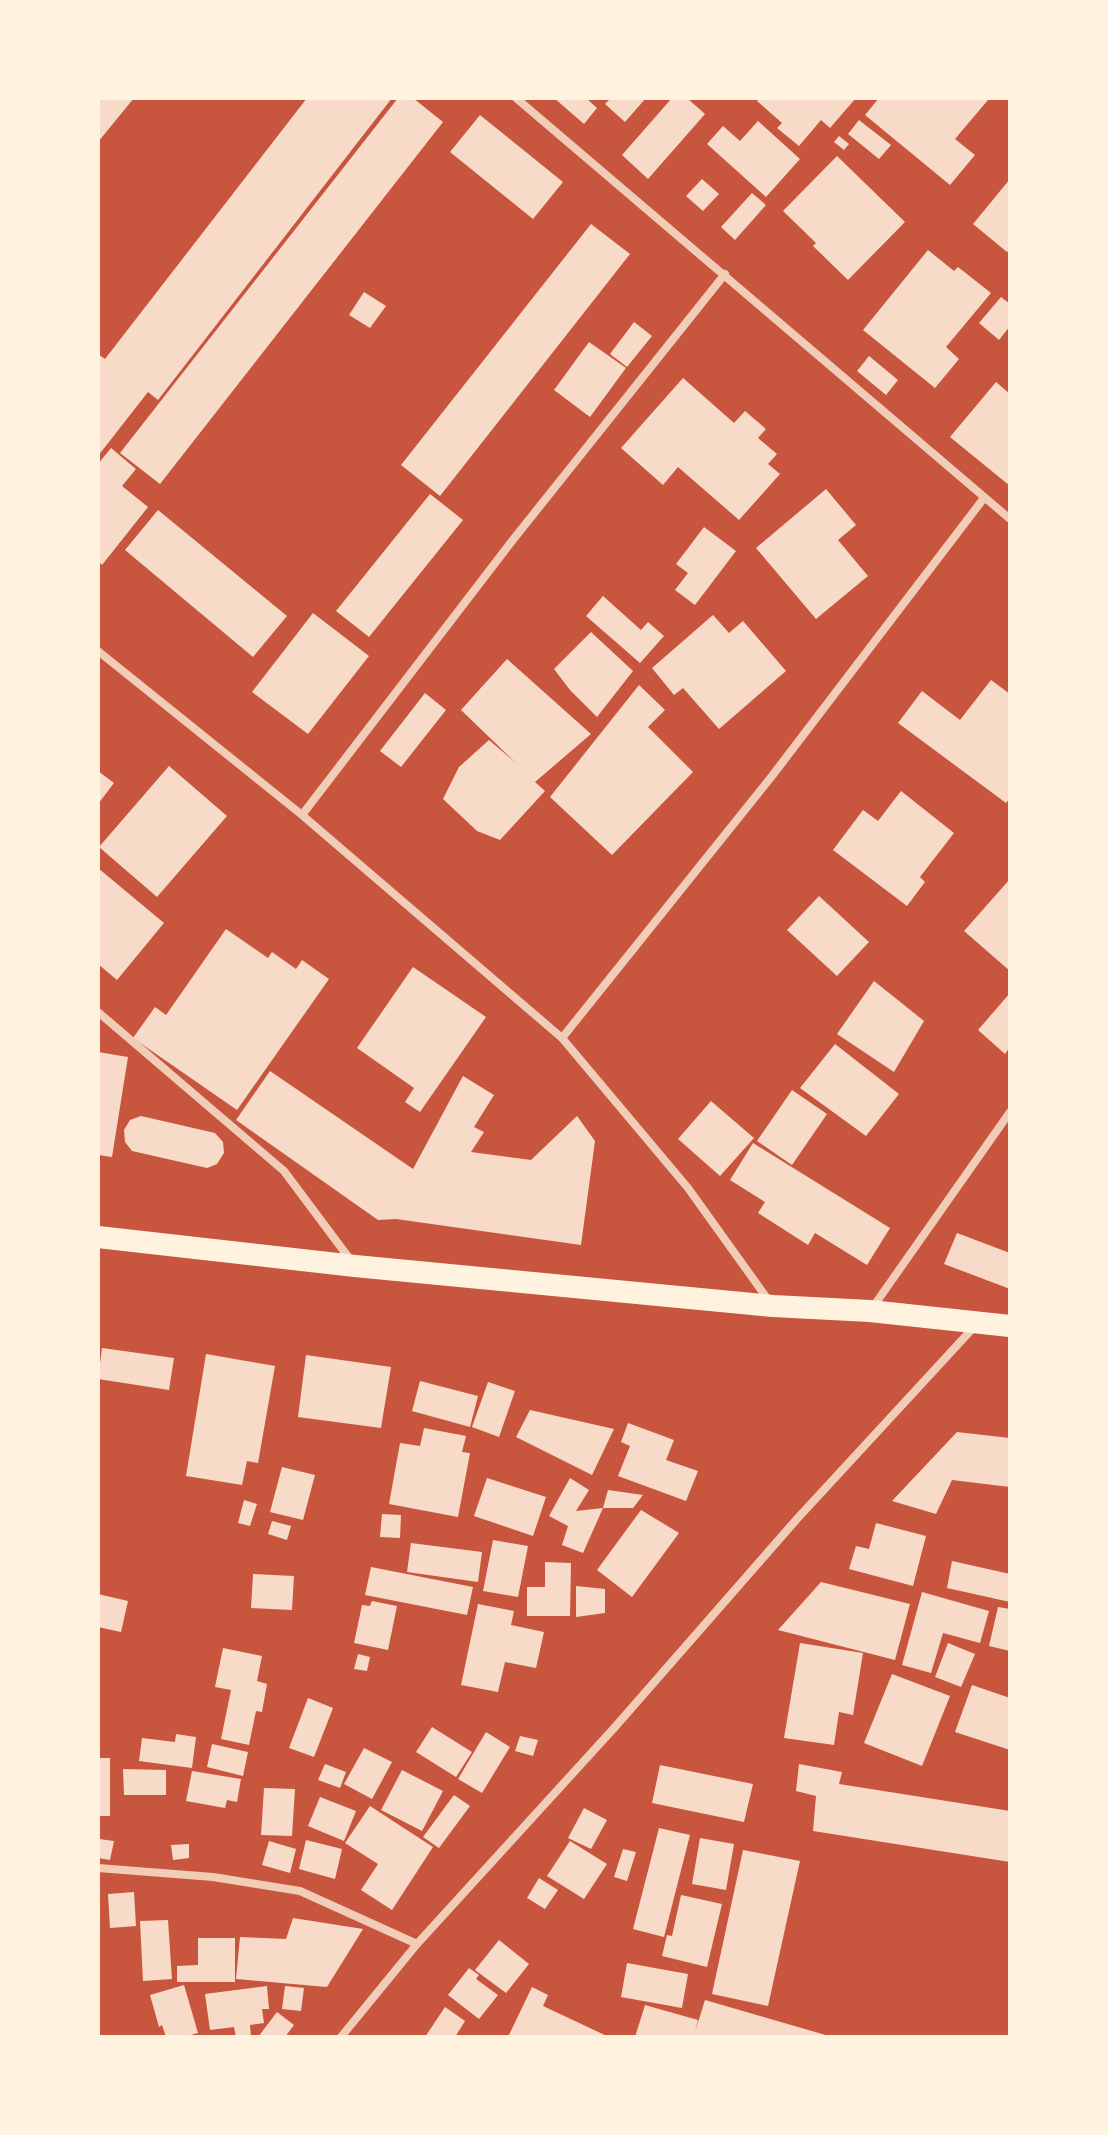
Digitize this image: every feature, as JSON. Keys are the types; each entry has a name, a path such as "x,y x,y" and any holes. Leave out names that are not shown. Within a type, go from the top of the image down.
{"highway":[{"path":"98,1237 355,1266 1010,1326"}],"street":[{"path":"516,98 1010,519"},
{"path":"302,815 512,541 725,274"},
{"path":"562,1038 772,776 984,498"},
{"path":"98,651 302,815 562,1038 688,1188 773,1306"},
{"path":"98,1012 284,1171 355,1266"},
{"path":"870,1311 1010,1112"},
{"path":"341,2037 417,1944 615,1727 796,1520 978,1322"},
{"path":"98,1868 213,1877 300,1891 417,1944"}],"building":[{"path":"98,98 134,98 98,142"},
{"path":"307,98 392,98 158,400 148,392 98,456 98,354 105,359"},
{"path":"398,98 413,98 443,122 160,484 120,453"},
{"path":"554,98 586,98 597,108 584,124"},
{"path":"611,98 646,98 625,122 605,104"},
{"path":"672,98 687,98 705,114 648,179 622,155"},
{"path":"760,98 856,98 830,128 821,120 799,146 777,128 782,123 757,101"},
{"path":"879,98 988,100 955,139 975,155 950,185 865,115"},
{"path":"480,115 563,182 533,219 450,152"},
{"path":"859,120 891,145 879,159 848,134"},
{"path":"758,121 800,159 766,197 707,144 723,126 740,141"},
{"path":"839,136 849,144 844,150 834,142"},
{"path":"837,156 905,222 848,280 783,211"},
{"path":"702,179 719,194 703,211 686,196"},
{"path":"1010,179 1010,249 1007,252 973,224"},
{"path":"752,193 766,205 735,240 721,227"},
{"path":"591,224 630,254 440,496 401,465"},
{"path":"928,250 954,271 958,267 991,293 946,347 959,359 935,388 863,330"},
{"path":"364,292 386,306 370,328 349,315"},
{"path":"1001,297 1010,304 1010,326 999,340 979,323"},
{"path":"634,322 652,336 627,367 610,354"},
{"path":"589,342 626,368 590,417 554,390"},
{"path":"869,356 898,380 886,395 857,371"},
{"path":"683,378 734,423 745,411 766,429 758,438 777,454 768,464 780,474 739,520 678,467 663,485 621,448"},
{"path":"996,382 1010,394 1010,486 950,437"},
{"path":"111,448 136,469 122,486 148,507 102,565 98,561 98,464"},
{"path":"826,489 856,525 838,540 868,576 816,619 756,548"},
{"path":"430,494 463,520 369,637 336,611"},
{"path":"158,510 287,616 253,657 125,550"},
{"path":"704,527 736,551 695,605 675,590 688,573 676,564"},
{"path":"603,596 641,630 648,622 664,636 640,663 586,616"},
{"path":"313,613 369,656 308,734 252,692"},
{"path":"713,615 729,633 743,621 786,671 719,729 683,688 674,695 652,668"},
{"path":"591,632 633,671 597,717 554,669"},
{"path":"507,659 591,734 535,782 545,791 500,840 477,831 443,799 459,767 489,740 516,763 461,710"},
{"path":"991,680 1010,694 1010,798 1006,803 898,723 922,691 960,720"},
{"path":"639,685 665,710 648,727 693,772 612,855 550,797"},
{"path":"425,693 446,710 401,767 380,751"},
{"path":"169,766 227,816 157,897 99,847"},
{"path":"98,771 114,783 98,804"},
{"path":"901,791 954,833 920,877 925,882 907,906 833,850 863,810 878,821"},
{"path":"98,868 164,923 117,980 98,964"},
{"path":"1010,879 1010,971 964,931"},
{"path":"819,896 869,942 837,976 787,930"},
{"path":"226,929 268,958 272,952 296,969 302,960 329,979 237,1110 133,1038 155,1007 166,1015"},
{"path":"413,967 486,1017 420,1112 405,1102 414,1088 357,1048"},
{"path":"874,981 924,1021 894,1072 837,1034"},
{"path":"1010,993 1010,1047 1005,1054 978,1030"},
{"path":"835,1044 899,1094 866,1136 800,1088"},
{"path":"98,1052 128,1057 112,1157 98,1155"},
{"path":"270,1071 413,1169 463,1076 494,1095 474,1127 484,1132 471,1152 531,1160 577,1116 595,1141 581,1245 396,1219 378,1220 236,1120"},
{"path":"792,1090 827,1114 792,1165 757,1141"},
{"path":"711,1101 754,1138 720,1176 678,1139"},
{"path":"141,1116 215,1133 223,1142 224,1153 217,1164 207,1168 132,1151 125,1142 124,1130 130,1120"},
{"path":"753,1143 890,1228 867,1265 815,1233 808,1245 758,1213 765,1202 730,1180"},
{"path":"957,1233 1010,1253 1010,1289 944,1264"},
{"path":"102,1348 174,1358 169,1390 98,1379"},
{"path":"206,1354 275,1366 258,1463 247,1461 242,1485 186,1476"},
{"path":"306,1355 391,1367 381,1428 298,1417"},
{"path":"420,1381 478,1396 470,1427 412,1411"},
{"path":"488,1382 515,1391 499,1437 472,1427"},
{"path":"530,1410 614,1429 592,1475 516,1437"},
{"path":"628,1423 674,1440 666,1460 698,1471 686,1501 618,1476 630,1446 621,1442"},
{"path":"424,1428 466,1436 462,1452 470,1453 458,1517 389,1504 400,1443 420,1446"},
{"path":"957,1432 1010,1438 1010,1487 952,1480 936,1514 892,1501"},
{"path":"282,1467 315,1475 303,1520 270,1512"},
{"path":"487,1478 546,1497 533,1536 474,1516"},
{"path":"570,1478 589,1490 576,1511 603,1508 583,1553 562,1545 568,1526 549,1516"},
{"path":"608,1490 643,1495 633,1508 603,1508"},
{"path":"244,1500 257,1504 250,1526 238,1523"},
{"path":"641,1510 679,1533 632,1597 597,1570"},
{"path":"382,1514 401,1515 400,1538 380,1537"},
{"path":"272,1521 291,1526 287,1540 268,1534"},
{"path":"876,1523 926,1536 913,1586 849,1569 856,1546 869,1549"},
{"path":"493,1540 528,1546 518,1597 483,1591"},
{"path":"411,1543 482,1552 478,1582 407,1572"},
{"path":"952,1561 1010,1574 1010,1602 947,1588"},
{"path":"545,1562 571,1563 570,1616 527,1616 527,1587 545,1587"},
{"path":"371,1567 473,1587 467,1615 365,1595"},
{"path":"253,1574 294,1576 292,1610 251,1608"},
{"path":"821,1582 910,1604 895,1660 778,1630"},
{"path":"576,1586 605,1589 605,1613 576,1617"},
{"path":"922,1592 989,1611 980,1643 943,1633 931,1673 902,1665"},
{"path":"98,1594 128,1601 121,1632 98,1627"},
{"path":"372,1601 397,1606 388,1650 354,1643 362,1605 370,1606"},
{"path":"478,1604 514,1611 511,1625 544,1632 536,1668 505,1662 498,1692 461,1685"},
{"path":"998,1607 1010,1609 1010,1651 989,1646"},
{"path":"800,1643 863,1653 853,1715 839,1712 834,1745 784,1738"},
{"path":"948,1643 975,1654 961,1687 935,1677"},
{"path":"223,1648 262,1656 257,1681 267,1684 262,1712 256,1711 249,1745 221,1739 231,1690 215,1687"},
{"path":"358,1654 370,1657 367,1671 354,1669"},
{"path":"892,1674 950,1696 922,1766 864,1743"},
{"path":"972,1685 1010,1698 1010,1750 955,1732"},
{"path":"308,1698 333,1708 314,1757 289,1748"},
{"path":"432,1727 472,1752 456,1777 416,1752"},
{"path":"486,1732 510,1747 482,1793 458,1779"},
{"path":"176,1734 196,1737 192,1768 139,1761 142,1738 175,1742"},
{"path":"520,1736 538,1740 533,1756 515,1751"},
{"path":"212,1744 248,1752 243,1776 207,1767"},
{"path":"364,1748 392,1762 372,1799 344,1784"},
{"path":"98,1758 110,1758 110,1816 98,1816"},
{"path":"325,1764 346,1772 340,1788 318,1780"},
{"path":"799,1764 842,1772 839,1784 1010,1811 1010,1862 813,1831 816,1796 796,1791"},
{"path":"660,1765 753,1784 744,1822 652,1803"},
{"path":"123,1769 166,1770 166,1795 124,1795"},
{"path":"402,1770 443,1791 422,1831 381,1810"},
{"path":"192,1771 241,1779 237,1802 227,1800 225,1808 186,1801"},
{"path":"264,1788 295,1789 292,1836 261,1835"},
{"path":"454,1795 470,1806 439,1848 423,1837"},
{"path":"320,1797 356,1811 344,1841 308,1826"},
{"path":"370,1806 433,1847 392,1910 361,1890 378,1864 345,1843"},
{"path":"584,1808 607,1820 591,1849 568,1838"},
{"path":"659,1828 690,1835 664,1937 633,1929"},
{"path":"700,1838 734,1844 726,1890 692,1884"},
{"path":"99,1839 114,1841 110,1860 98,1858"},
{"path":"306,1840 342,1849 335,1879 299,1869"},
{"path":"269,1841 296,1849 290,1873 262,1865"},
{"path":"570,1841 607,1864 584,1899 547,1876"},
{"path":"189,1844 189,1858 173,1860 171,1845"},
{"path":"623,1849 636,1852 627,1881 614,1877"},
{"path":"743,1850 800,1861 768,2006 712,1994"},
{"path":"539,1878 558,1890 545,1909 527,1898"},
{"path":"134,1892 136,1926 110,1928 108,1894"},
{"path":"681,1895 722,1904 707,1967 662,1956 667,1935 672,1936"},
{"path":"293,1918 363,1929 327,1987 236,1979 240,1937 286,1939"},
{"path":"168,1920 172,1979 143,1981 140,1921"},
{"path":"198,1938 235,1938 235,1982 177,1982 177,1966 198,1965"},
{"path":"499,1940 529,1964 506,1993 475,1970"},
{"path":"627,1963 688,1974 682,2008 621,1997"},
{"path":"469,1968 479,1975 476,1979 498,1995 479,2019 448,1995"},
{"path":"184,1985 198,2033 166,2037 162,2025 159,2027 150,1995"},
{"path":"267,1986 269,2009 262,2009 264,2023 250,2025 251,2037 236,2037 234,2027 210,2030 205,1994"},
{"path":"285,1986 304,1988 301,2011 282,2009"},
{"path":"532,1987 548,1995 543,2006 609,2037 508,2037"},
{"path":"705,2000 829,2037 635,2037 645,2005 698,2020 695,2032"},
{"path":"445,2007 465,2021 455,2037 425,2037"},
{"path":"277,2012 294,2025 285,2037 258,2037"}]}
